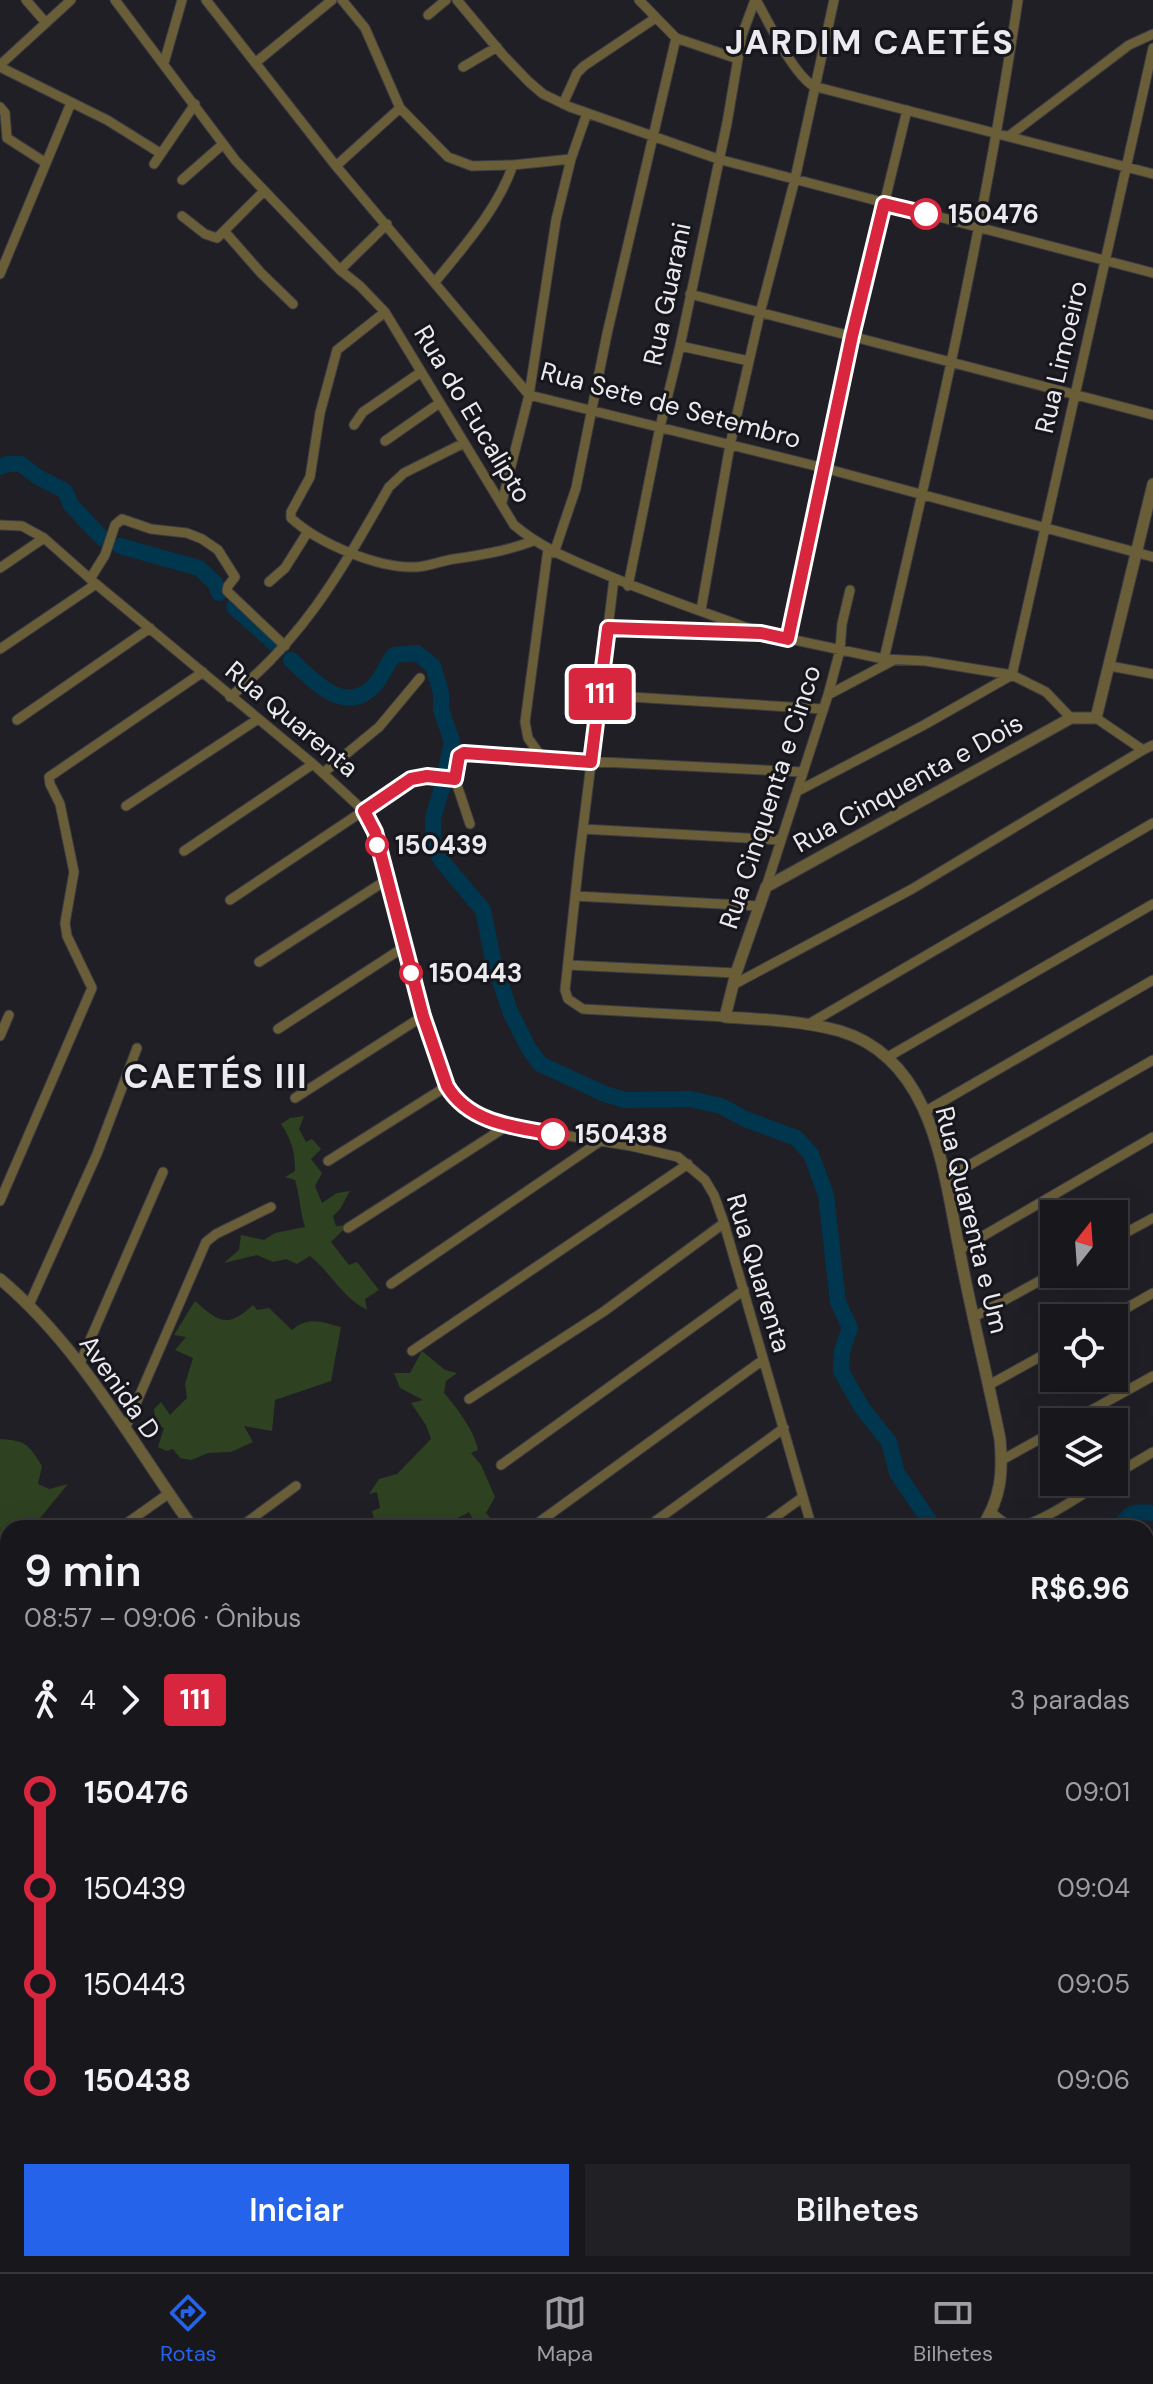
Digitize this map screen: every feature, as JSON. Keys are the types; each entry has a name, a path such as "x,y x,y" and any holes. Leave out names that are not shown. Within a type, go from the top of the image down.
{"street":[{"path":"26,0 46,23"},
{"path":"71,0 0,66 107,120 160,153"},
{"name":"Rua do Eucalipto","path":"115,0 195,104 222,145 340,270 385,312 514,525 551,551 628,586 761,633"},
{"path":"164,63 182,0"},
{"name":"Rua Sete de Setembro","path":"206,0 336,166 529,395 824,468 1153,557"},
{"path":"255,63 332,0"},
{"path":"342,0 365,28 400,108 448,157 472,166 571,159"},
{"path":"428,15 446,0"},
{"path":"457,0 543,94 563,104 718,159 1153,273"},
{"path":"639,0 648,7 654,19 676,38 738,59"},
{"path":"755,0 793,62 813,86 1153,174"},
{"name":"Rua Guarani","path":"628,586 738,59 747,19 755,0"},
{"path":"701,610 730,445 795,179 834,0"},
{"path":"828,695 889,659 949,361 979,227 1004,135 1018,0"},
{"path":"563,104 577,73 584,66 654,19"},
{"path":"1004,135 1129,45 1153,34"},
{"path":"543,759 528,738 525,722 551,551 576,488 676,38"},
{"path":"463,67 497,47"},
{"name":"Rua Limoeiro","path":"1012,675 1153,48"},
{"path":"0,274 71,103"},
{"path":"154,164 195,104"},
{"path":"0,107 5,113 4,136 46,163"},
{"path":"336,166 400,108"},
{"path":"788,639 852,336 907,110"},
{"path":"502,502 529,395 556,220 571,159 587,113"},
{"path":"182,180 222,145"},
{"path":"435,282 490,213 513,165"},
{"path":"182,216 213,238 225,232 264,191"},
{"path":"340,270 387,224"},
{"path":"225,232 293,304"},
{"path":"690,294 1153,415"},
{"path":"385,312 342,344 334,359 320,413 310,477 290,515 307,533 352,553 415,567 479,557 533,541"},
{"path":"680,346 749,361"},
{"path":"354,425 363,412 421,372"},
{"path":"385,441 438,404"},
{"path":"230,697 259,674 285,646 333,585 389,487 398,478 464,443"},
{"path":"1096,718 1153,484"},
{"path":"0,649 93,582 115,525 122,519 163,531 193,535 210,543 223,556 235,576 227,591 285,646"},
{"name":"Rua Quarenta","path":"0,525 22,526 44,538 313,764 364,811 375,832 385,881 423,1016 453,1097 475,1114 507,1126 678,1157 705,1180 724,1223 810,1520"},
{"path":"269,582 285,568 307,533"},
{"path":"0,568 44,538"},
{"name":"Rua Quarenta e Um","path":"614,579 575,896 565,990 568,999 583,1009 725,1017 840,1031 886,1058 906,1078 926,1111 945,1179 989,1385 1002,1474 992,1513 987,1520"},
{"name":"Rua Cinquenta e Cinco","path":"725,1017 736,973 828,695 840,650 850,590"},
{"path":"17,720 150,628"},
{"path":"608,628 761,633 889,659 926,661 1012,675 1046,692 1071,718 1096,718 1143,750"},
{"path":"1110,666 1153,674"},
{"path":"0,1201 92,988 67,936 65,923 74,872 60,804 49,777 203,672"},
{"path":"798,791 1012,675"},
{"path":"323,773 379,727 420,678"},
{"path":"599,695 823,709"},
{"name":"Rua Cinquenta e Dois","path":"766,887 1071,718"},
{"path":"126,806 258,719"},
{"path":"733,985 912,889 1153,745"},
{"path":"470,824 455,779 459,756 464,753 803,772"},
{"path":"184,851 313,764"},
{"path":"230,900 411,779 427,776 455,779"},
{"path":"807,1025 1153,823"},
{"path":"583,829 781,840"},
{"path":"259,962 385,881"},
{"path":"575,896 758,906"},
{"path":"886,1058 1153,904"},
{"path":"278,1029 404,947"},
{"path":"568,965 736,973"},
{"path":"926,1111 1153,980"},
{"path":"0,1036 9,1015"},
{"path":"295,1098 423,1016"},
{"path":"29,1305 97,1154 137,1048"},
{"path":"945,1179 1153,1060"},
{"path":"328,1161 447,1086"},
{"path":"348,1228 507,1126"},
{"path":"959,1250 1153,1137"},
{"path":"391,1284 599,1142"},
{"path":"412,1351 688,1164"},
{"path":"80,1363 163,1172"},
{"path":"125,1429 206,1242 271,1207"},
{"path":"1128,1231 1153,1218"},
{"path":"469,1399 603,1312 724,1223"},
{"name":"Avenida D","path":"0,1279 29,1305 80,1363 187,1520"},
{"path":"974,1317 1040,1281"},
{"path":"501,1465 744,1290"},
{"path":"1128,1307 1153,1293"},
{"path":"989,1385 1040,1357"},
{"path":"542,1520 763,1360"},
{"path":"1095,1408 1153,1376"},
{"path":"657,1520 784,1428"},
{"path":"1002,1460 1040,1439"},
{"path":"1128,1467 1153,1452"},
{"path":"250,1520 296,1486"},
{"path":"131,1520 168,1494"},
{"path":"1037,1520 1078,1496"},
{"path":"771,1520 803,1497"},
{"path":"992,1513 1001,1520"}],"green space":[{"path":"304,1116 299,1129 306,1142 312,1139 321,1149 311,1159 322,1173 315,1186 322,1203 337,1193 350,1191 333,1216 336,1226 348,1225 331,1242 349,1265 357,1262 379,1290 365,1299 367,1310 350,1298 310,1256 297,1264 286,1259 273,1262 257,1255 224,1263 239,1250 241,1235 264,1240 275,1233 305,1227 295,1180 285,1177 295,1171 295,1164 290,1141 281,1124 290,1118"},
{"path":"195,1301 223,1320 244,1313 253,1305 257,1310 269,1308 292,1330 309,1322 341,1327 331,1381 275,1400 272,1431 244,1426 253,1442 231,1452 208,1453 191,1460 180,1458 173,1449 166,1451 158,1447 164,1428 156,1424 154,1409 161,1402 170,1415 187,1398 185,1384 193,1358 175,1350 186,1337 174,1335"},
{"path":"422,1351 445,1370 457,1373 446,1381 444,1393 473,1435 478,1450 471,1453 481,1465 495,1497 486,1513 492,1520 473,1520 469,1512 452,1520 374,1520 372,1511 380,1508 377,1492 369,1494 379,1479 397,1474 431,1439 426,1425 411,1403 423,1400 400,1388 394,1373 410,1373"},
{"path":"0,1439 16,1441 30,1448 42,1466 38,1484 49,1489 68,1484 38,1520 0,1520"}],"waterway":[{"path":"0,467 21,464 65,491 71,505 102,538"},
{"path":"120,546 199,568 215,583 219,593"},
{"path":"234,607 280,648"},
{"path":"291,660 318,685 350,698 362,695 373,687 394,655 417,653 433,666 441,693 441,710 452,741 445,775"},
{"path":"444,781 433,818 433,842 441,860 483,910 493,960 510,1011 540,1064 625,1100 690,1099 721,1106 745,1119 796,1138 811,1154 826,1195 838,1302 850,1328 842,1351 841,1371 862,1408 889,1442 897,1473 929,1520"},
{"path":"1125,1520 1133,1513 1153,1513"}],"bus line":[{"name":"111","path":"553,1134 507,1126 475,1114 453,1097 423,1016 385,881 375,832 364,811 411,779 427,776 455,779 459,756 464,753 591,762 608,628 761,633 788,639 852,336 884,204 926,214"}],"place":[{"name":"150476","path":"926,214"},
{"name":"150439","path":"377,845"},
{"name":"150443","path":"411,973"},
{"name":"150438","path":"553,1134"}],"district":[{"name":"JARDIM CAETÉS","path":"870,42"},
{"name":"CAETÉS III","path":"216,1076"}]}
